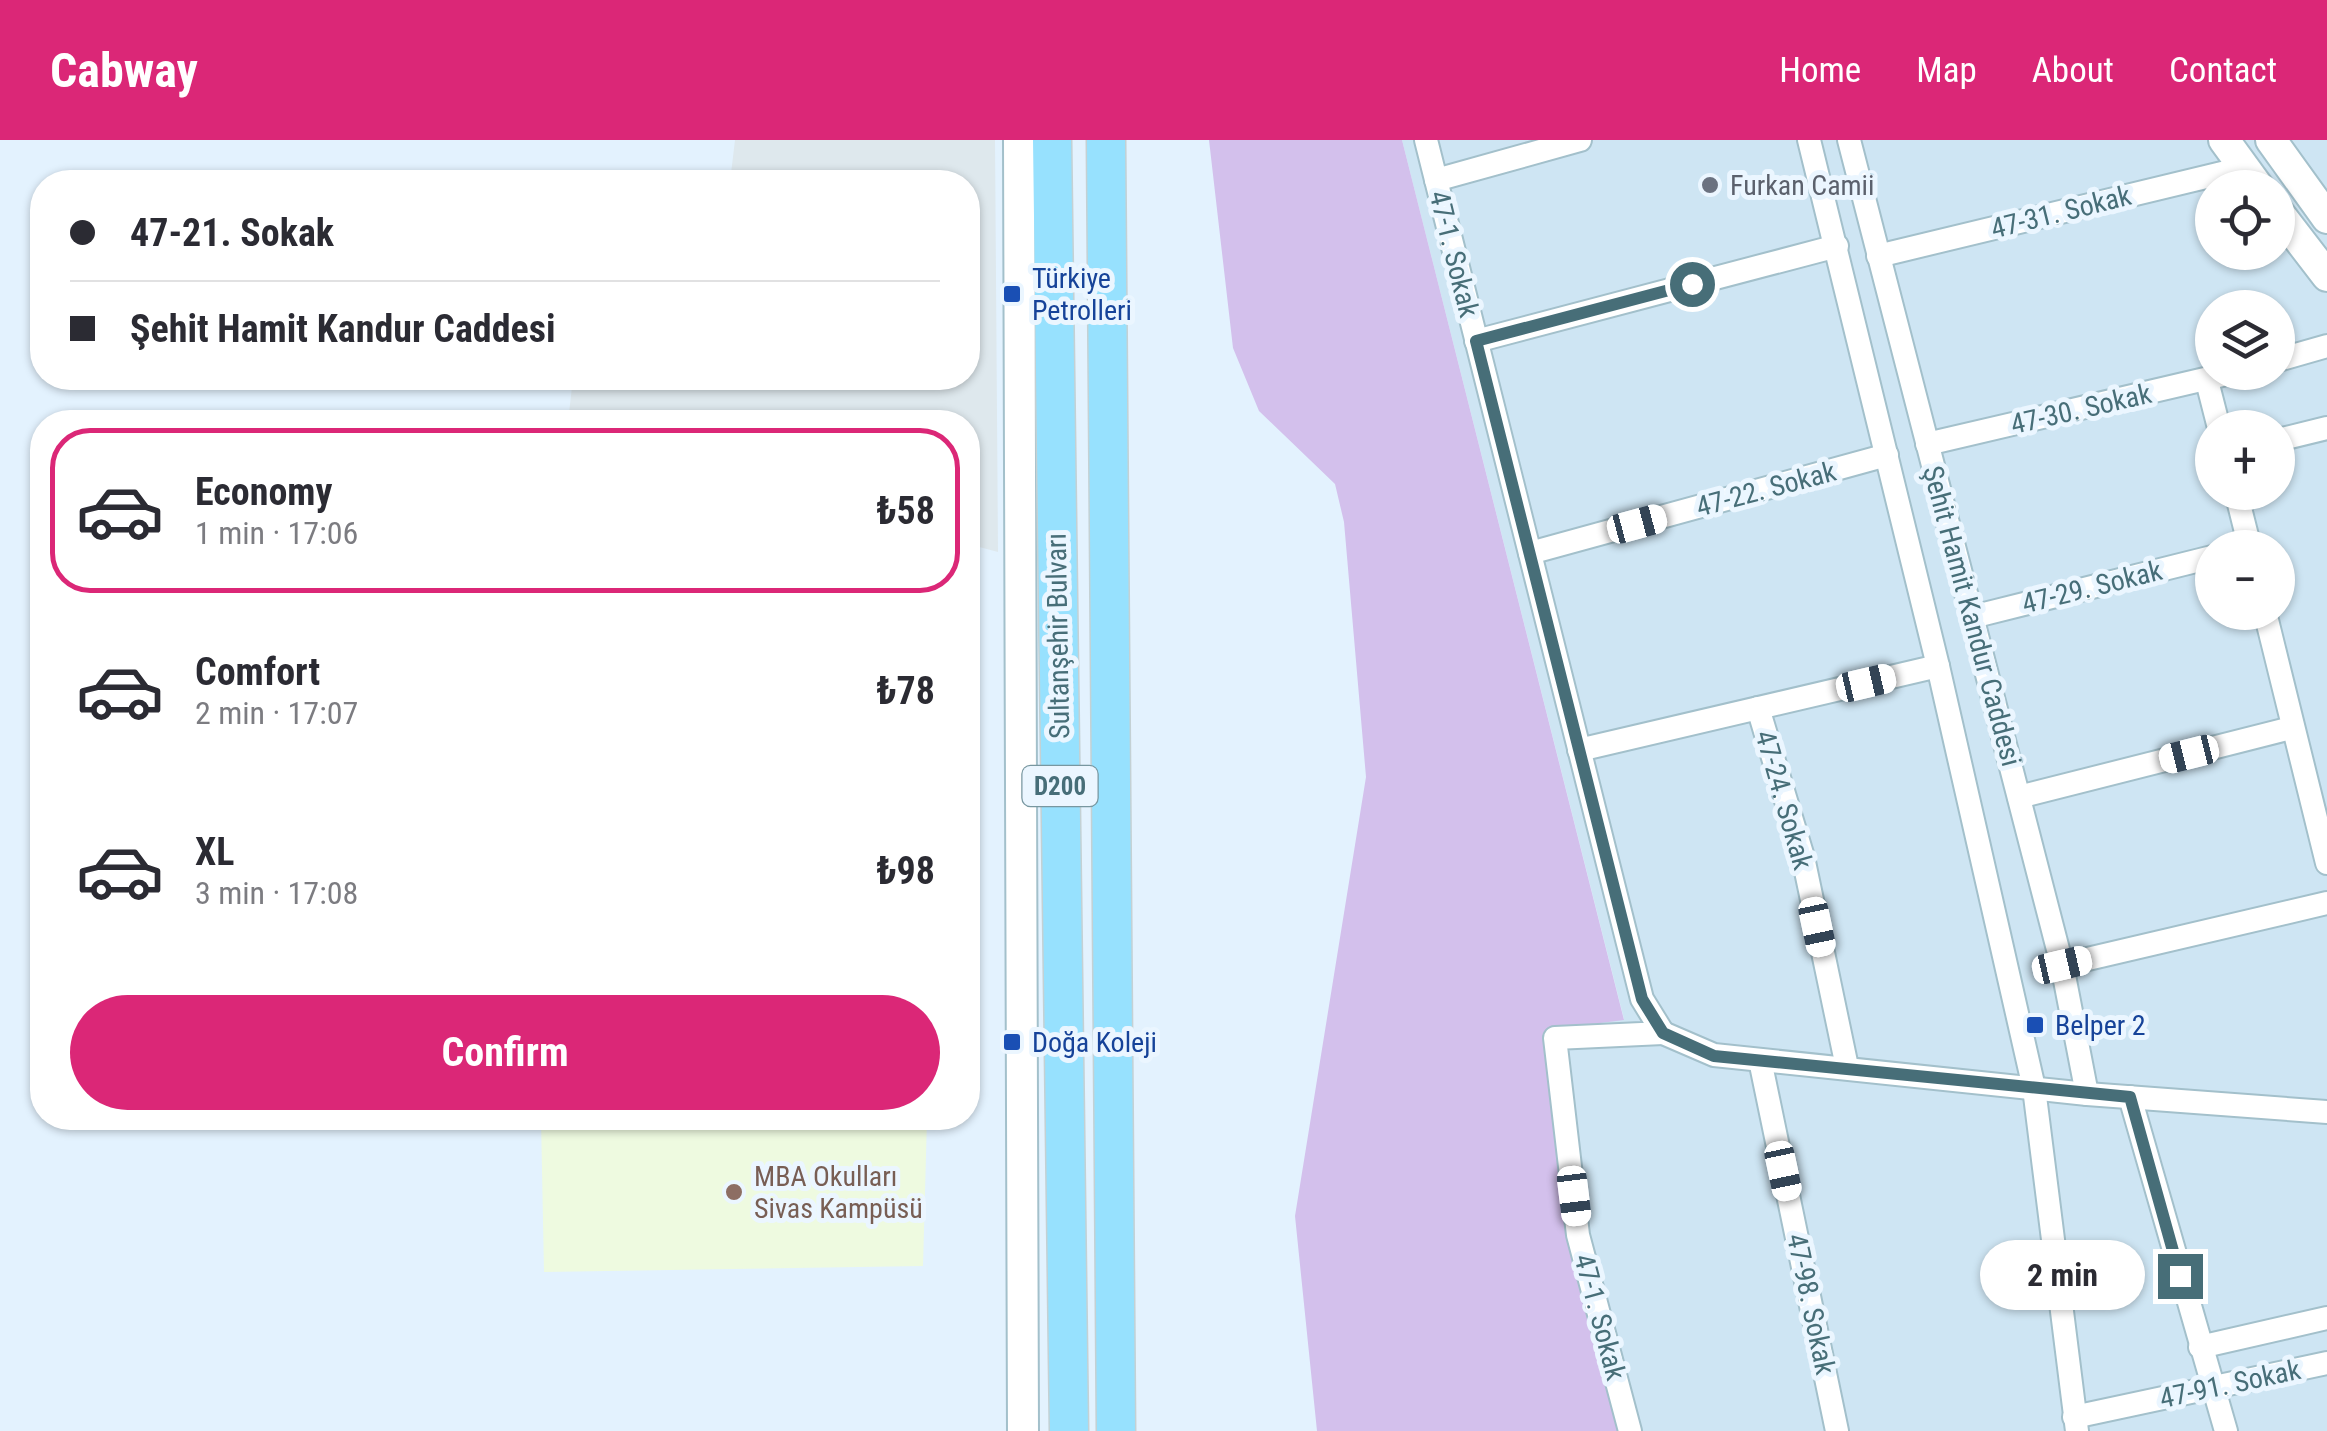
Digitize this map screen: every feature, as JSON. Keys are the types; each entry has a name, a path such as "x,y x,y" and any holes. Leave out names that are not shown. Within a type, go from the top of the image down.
{"highway":[{"name":"Sultanşehir Bulvarı","path":"1052,140 1069,1431"},
{"name":"Sultanşehir Bulvarı","path":"1106,140 1116,1431"}],"street":[{"name":"Sultanşehir Bulvarı","path":"1019,140 1023,1431"},
{"name":"47-1. Sokak","path":"1426,140 1642,999 1663,1033 1554,1038 1578,1235 1630,1431"},
{"path":"1436,180 1580,140"},
{"name":"Şehit Hamit Kandur Caddesi","path":"1809,140 1938,666 2034,1088 2076,1424"},
{"name":"Şehit Hamit Kandur Caddesi","path":"1850,140 2062,965 2087,1094"},
{"path":"2224,140 2245,170"},
{"path":"2271,140 2327,218"},
{"name":"47-31. Sokak","path":"1878,256 2195,190"},
{"path":"2295,234 2327,276"},
{"path":"1476,341 1836,246"},
{"path":"2295,355 2327,346"},
{"name":"47-30. Sokak","path":"1927,444 2195,383"},
{"path":"2295,436 2327,428"},
{"name":"47-22. Sokak","path":"1530,554 1887,455"},
{"name":"47-29. Sokak","path":"1972,617 2195,561"},
{"path":"2269,630 2291,728 2323,816 2327,863"},
{"path":"1579,750 1938,666"},
{"name":"47-24. Sokak","path":"1758,708 1803,857 1847,1068"},
{"path":"2018,797 2291,728"},
{"path":"2062,965 2327,904"},
{"path":"1663,1033 1714,1056 2087,1094 2327,1112"},
{"name":"47-98. Sokak","path":"1760,1060 1837,1431"},
{"path":"2130,1097 2226,1431"},
{"name":"47-91. Sokak","path":"2200,1347 2327,1318"},
{"name":"47-91. Sokak","path":"2076,1424 2213,1387 2327,1363"}],"shaded area":[{"path":"735,140 995,140 998,552 980,547 980,410 569,410 572,390 980,390 980,170 731,170"},
{"path":"1209,140 1402,140 1624,1020 1545,1030 1566,1235 1620,1431 1317,1431 1295,1216 1366,777 1344,522 1335,484 1259,411 1233,348"},
{"path":"1402,140 2327,140 2327,1431 1620,1431 1566,1235 1545,1029 1624,1019"},
{"name":"MBA Okulları Sivas Kampüsü","path":"541,1130 927,1130 923,1266 544,1272"}],"place":[{"name":"Furkan Camii","path":"1710,185"},
{"name":"Türkiye Petrolleri","path":"1012,294"},
{"name":"Belper 2","path":"2035,1025"},
{"name":"Doğa Koleji","path":"1012,1042"},
{"name":"MBA Okulları Sivas Kampüsü","path":"734,1192"}],"route":[{"path":"1692,284 1476,341 1642,999 1663,1033 1714,1056 2130,1097 2180,1276"}]}
